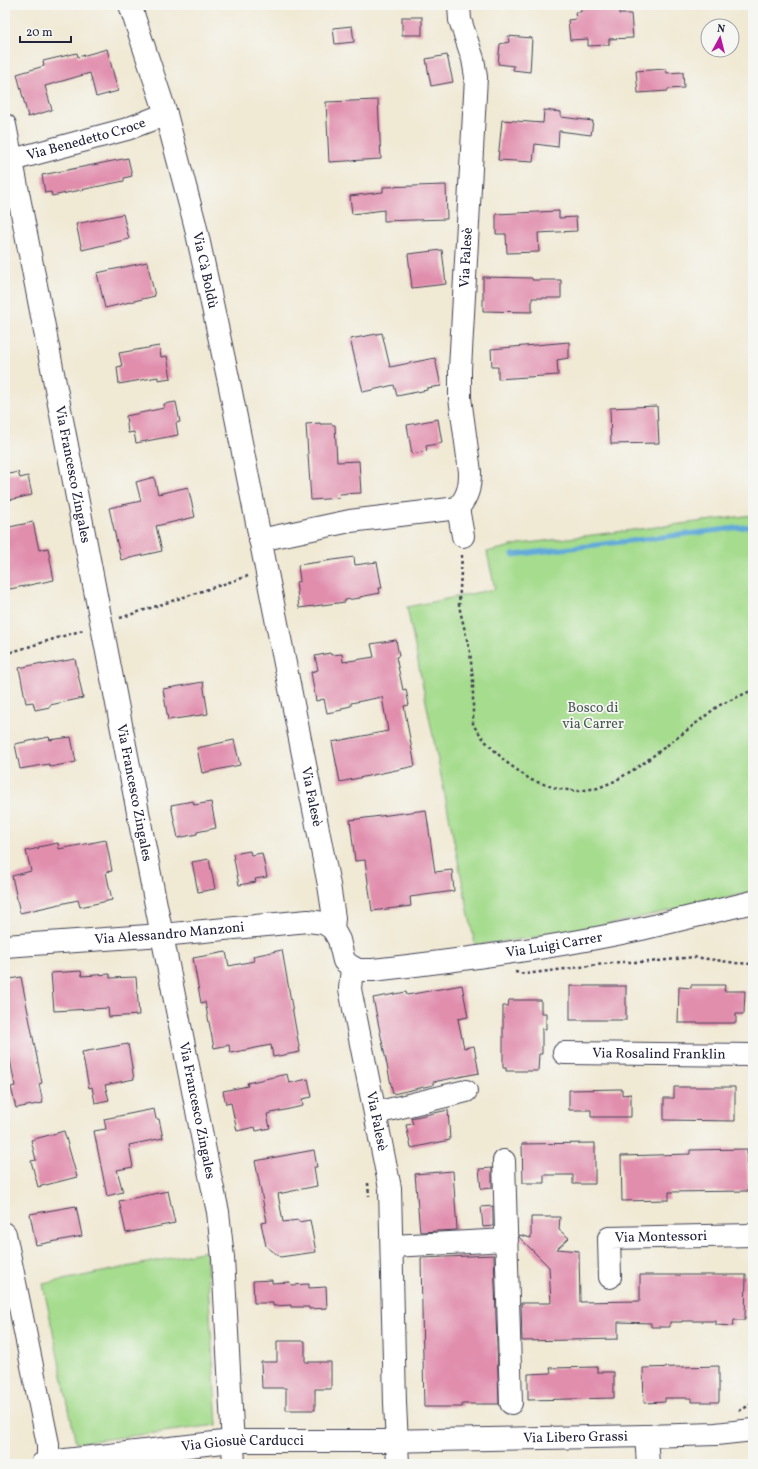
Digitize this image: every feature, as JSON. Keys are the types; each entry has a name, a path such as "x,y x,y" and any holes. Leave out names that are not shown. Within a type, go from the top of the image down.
{"street":[{"name":"Via Cà Boldù","path":"130,5 166,114 195,224 260,540"},
{"name":"Via Falesè","path":"458,508 466,498 470,481 460,398 460,369 476,77 473,58 460,20 459,5"},
{"name":"Via Benedetto Croce","path":"9,159 127,129 166,114"},
{"name":"Via Francesco Zingales","path":"5,126 9,159 218,1212 223,1258 234,1464"},
{"path":"260,540 350,521 458,508 463,536"},
{"name":"Via Falesè","path":"260,540 329,885 334,918 333,929 339,940 344,961 352,967 350,988 390,1188 398,1464"},
{"name":"Via Luigi Carrer","path":"352,967 360,970 373,970 531,949 640,929 753,902"},
{"name":"Via Alessandro Manzoni","path":"5,946 162,935 308,922 324,923 333,929"},
{"name":"Via Rosalind Franklin","path":"564,1053 753,1055"},
{"path":"376,1113 466,1091"},
{"path":"504,1160 508,1240 511,1403"},
{"path":"5,1234 48,1444 46,1463"},
{"name":"Via Montessori","path":"610,1277 609,1238 753,1235"},
{"path":"392,1246 508,1240"},
{"name":"Via Libero Grassi","path":"397,1441 716,1434 753,1430"},
{"path":"646,1436 648,1464"},
{"name":"Via Giosuè Carducci","path":"46,1463 232,1441 397,1441"}],"path":[{"path":"463,536 459,606 470,652 473,681 474,725 486,742 506,762 531,780 559,789 578,791 598,788 615,781 662,749 718,706 753,690"},
{"path":"5,654 250,576"},
{"path":"367,1178 370,1200"}],"green space":[{"name":"Bosco di via Carrer","path":"753,515 753,892 570,933 475,945 407,607 495,589 487,552 520,544"},
{"path":"206,1251 217,1425 76,1443 43,1284"}],"building":[{"path":"581,5 619,5 619,14 631,14 633,38 609,39 609,45 588,46 588,39 570,40 568,20 576,19 575,12 581,12"},
{"path":"402,17 422,17 422,35 402,35"},
{"path":"352,26 354,42 335,44 333,28"},
{"path":"508,36 532,38 530,72 513,70 514,66 498,64 500,44 509,42"},
{"path":"107,49 118,91 96,97 90,73 45,86 52,110 28,117 17,74 44,66 43,61 77,53 78,57"},
{"path":"447,55 453,82 431,86 426,59"},
{"path":"666,69 667,73 683,72 684,88 668,89 668,91 638,93 636,71"},
{"path":"378,100 381,159 329,162 326,102"},
{"path":"544,110 561,112 561,117 593,121 591,135 559,131 558,147 535,144 533,162 498,160 502,120 543,123"},
{"path":"128,158 132,176 124,178 124,181 52,196 51,192 45,193 42,175"},
{"path":"446,185 447,219 384,221 384,210 352,214 350,196 383,192 383,187"},
{"path":"559,211 559,218 576,217 577,231 538,233 539,252 507,253 506,234 496,234 496,214"},
{"path":"123,214 129,239 82,250 76,224"},
{"path":"442,250 446,284 412,288 408,254"},
{"path":"147,262 155,296 105,308 97,273"},
{"path":"483,277 561,280 561,298 532,298 532,312 483,311"},
{"path":"382,333 390,367 435,358 441,386 397,396 394,385 363,392 350,339"},
{"path":"569,342 569,358 557,360 558,375 498,379 498,367 492,367 491,349"},
{"path":"159,346 161,357 167,356 171,378 158,380 158,377 119,384 117,367 122,366 119,353"},
{"path":"176,402 180,422 176,423 178,435 136,443 134,432 128,433 126,416 164,408 164,404"},
{"path":"657,406 659,443 611,444 610,408"},
{"path":"438,419 442,443 426,446 427,451 412,454 407,425"},
{"path":"320,423 335,425 337,462 359,461 361,493 339,494 340,498 311,500 306,424"},
{"path":"18,472 20,478 28,476 32,495 5,501 5,475"},
{"path":"154,477 158,494 188,487 195,517 156,526 162,551 121,560 109,508 141,501 136,482"},
{"path":"33,522 39,550 48,548 54,580 5,590 5,528"},
{"path":"354,557 355,565 377,562 382,588 379,588 380,593 345,600 345,602 299,608 296,582 300,581 298,565"},
{"path":"396,640 399,656 396,657 403,690 406,689 409,705 404,706 415,766 340,782 332,742 388,731 382,697 351,703 351,706 342,708 342,710 327,713 324,699 316,701 311,672 318,670 315,656 330,653 331,655 342,654 343,662 374,657 371,644"},
{"path":"75,659 83,698 50,705 50,707 35,710 33,702 26,703 19,668 42,663 42,665"},
{"path":"203,682 208,714 168,720 163,689"},
{"path":"49,737 50,740 71,737 76,762 50,767 49,764 20,769 15,744"},
{"path":"234,740 240,765 202,773 197,748"},
{"path":"193,801 194,805 211,802 216,828 178,838 171,805"},
{"path":"426,810 435,872 452,870 454,891 410,897 411,906 372,911 365,860 355,861 350,820"},
{"path":"106,840 112,871 106,872 112,900 80,907 78,900 20,913 12,876 31,871 26,851 58,843 59,849"},
{"path":"250,851 251,855 262,853 267,877 255,879 256,882 239,885 233,854"},
{"path":"209,859 215,889 198,892 192,862"},
{"path":"282,950 300,1052 273,1057 271,1045 230,1053 229,1045 214,1048 205,1002 201,1003 193,958 226,952 229,966 254,961 253,956"},
{"path":"81,971 82,976 110,974 110,978 136,977 139,1015 109,1017 108,1008 54,1011 51,973"},
{"path":"21,977 42,1083 39,1084 43,1103 16,1108 11,1087 15,1086 5,1032 5,980"},
{"path":"462,985 468,1017 458,1019 464,1048 474,1046 479,1073 433,1082 433,1085 393,1094 373,998 406,992 407,995"},
{"path":"691,985 725,985 724,991 745,991 744,1014 736,1014 736,1023 678,1023 679,987 691,988"},
{"path":"570,986 626,986 626,1020 570,1020"},
{"path":"509,1000 541,1000 541,1013 546,1013 546,1029 542,1029 542,1054 539,1054 538,1071 506,1071 506,1068 503,1068 503,1006 508,1006"},
{"path":"128,1044 134,1079 105,1085 109,1100 95,1103 92,1087 89,1088 82,1052"},
{"path":"287,1074 289,1083 308,1079 312,1097 302,1099 303,1106 267,1114 270,1128 256,1131 255,1127 237,1131 231,1103 226,1104 223,1091 248,1086 247,1083"},
{"path":"674,1087 735,1087 735,1121 664,1120 664,1098 674,1098"},
{"path":"622,1089 622,1095 631,1094 631,1117 591,1117 591,1110 569,1110 569,1090"},
{"path":"154,1109 156,1119 159,1119 163,1138 129,1145 133,1167 117,1170 123,1192 107,1196 94,1131 106,1129 104,1119"},
{"path":"448,1110 450,1140 411,1148 406,1125 413,1124 411,1118"},
{"path":"64,1131 77,1177 38,1187 31,1161 36,1160 31,1140"},
{"path":"595,1143 595,1184 573,1184 573,1175 544,1175 544,1183 523,1183 522,1144"},
{"path":"747,1149 748,1191 669,1192 669,1200 622,1201 621,1156 690,1154 690,1150"},
{"path":"314,1150 317,1167 314,1167 317,1186 278,1194 283,1222 310,1220 316,1252 280,1257 266,1246 261,1223 267,1222 255,1161"},
{"path":"492,1168 492,1188 481,1189 479,1169"},
{"path":"453,1171 457,1230 420,1232 415,1174"},
{"path":"168,1191 175,1223 126,1233 119,1201"},
{"path":"76,1206 82,1236 36,1245 30,1214"},
{"path":"493,1206 493,1226 483,1227 481,1207"},
{"path":"531,1217 560,1217 559,1230 569,1238 557,1249 579,1251 580,1302 640,1301 640,1275 746,1275 745,1320 734,1320 733,1326 716,1325 716,1321 670,1322 670,1327 651,1327 651,1323 618,1322 618,1339 522,1341 521,1303 551,1303 549,1267 519,1237 519,1235 531,1238"},
{"path":"494,1255 499,1404 462,1404 462,1407 424,1407 421,1258"},
{"path":"272,1280 272,1283 290,1282 291,1285 309,1284 309,1288 326,1287 327,1308 309,1309 309,1307 291,1307 291,1305 273,1306 273,1303 254,1303 253,1281"},
{"path":"277,1341 305,1341 305,1362 331,1362 331,1389 315,1389 315,1410 286,1410 286,1388 262,1388 261,1362 277,1362"},
{"path":"719,1366 719,1402 691,1402 691,1398 665,1398 665,1402 644,1403 643,1368"},
{"path":"597,1367 597,1372 614,1372 614,1398 528,1400 528,1374 551,1373 550,1368"}],"waterway":[{"path":"513,555 753,526"}]}
